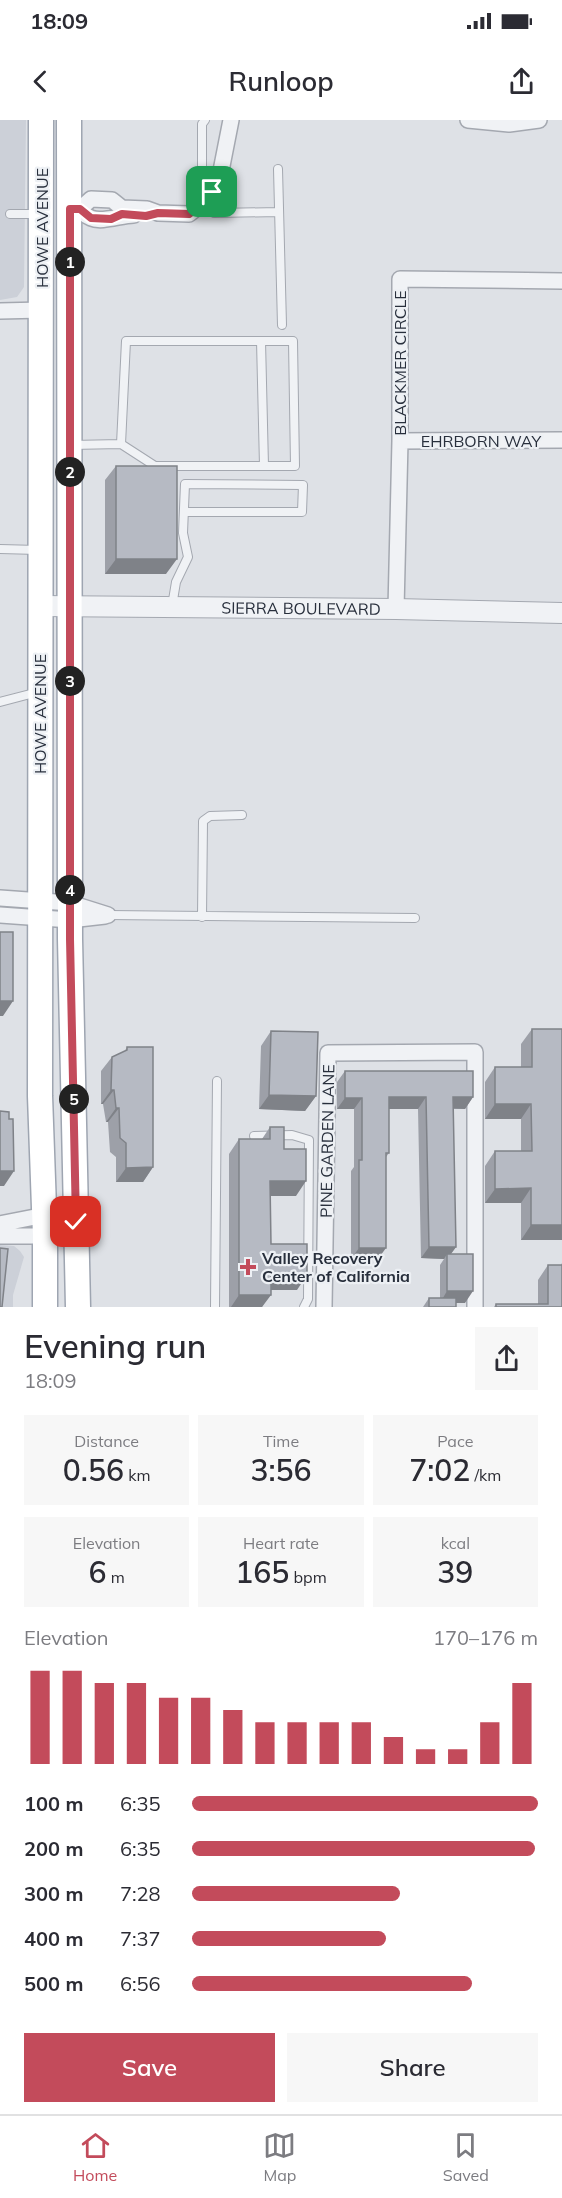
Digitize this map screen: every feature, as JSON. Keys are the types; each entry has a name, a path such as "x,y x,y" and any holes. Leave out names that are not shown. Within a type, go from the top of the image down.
{"main road":[{"name":"HOWE AVENUE","path":"41,120 40,1096 45,1226 45,1307"},
{"path":"51,120 53,198 59,207 75,209"},
{"name":"HOWE AVENUE","path":"69,120 75,209 69,607 70,911 78,1307"},
{"path":"42,310 53,333 53,424 70,447"}],"street":[{"path":"75,209 91,199 112,200 122,211 147,209 158,213 189,214 203,203 218,182 231,120"},
{"path":"468,120 509,124 535,121"},
{"name":"BLACKMER CIRCLE","path":"396,609 400,441 400,279 562,281"},
{"path":"0,311 42,310"},
{"name":"EHRBORN WAY","path":"400,441 562,440"},
{"name":"SIERRA BOULEVARD","path":"39,606 562,613"},
{"path":"0,898 40,910"},
{"path":"0,915 40,910 108,915"},
{"name":"PINE GARDEN LANE","path":"324,1307 328,1053 475,1052 475,1307"},
{"path":"0,1224 45,1226"},
{"path":"0,1236 45,1226"}],"lane":[{"path":"205,120 202,124 202,172 218,182"},
{"path":"278,169 282,325"},
{"path":"203,203 214,213 279,212"},
{"path":"10,214 42,214"},
{"path":"70,447 121,444 154,466 296,466 293,341 126,341 121,444"},
{"path":"261,341 264,466"},
{"path":"172,607 176,582 188,557 183,533 185,484 303,485 302,512 184,512"},
{"path":"0,549 40,550"},
{"path":"0,702 40,692"},
{"path":"202,917 203,821 210,816 242,814"},
{"path":"108,915 415,918"},
{"path":"215,1307 216,1080"},
{"path":"254,1136 292,1135 309,1140 308,1299 304,1307"}],"shaded area":[{"path":"0,120 26,120 24,287 17,297 0,300"},
{"path":"0,1245 14,1246 24,1257 13,1295 13,1307 0,1307"}],"building":[{"path":"116,466 177,466 177,559 116,559"},
{"path":"0,932 13,932 13,1001 0,1001"},
{"path":"532,1029 562,1029 562,1225 531,1225 531,1188 495,1189 495,1151 532,1151 531,1104 495,1104 495,1067 532,1067"},
{"path":"271,1031 318,1032 316,1096 269,1095"},
{"path":"127,1047 153,1047 153,1167 126,1168 126,1143 120,1138 119,1108 116,1108 114,1090 111,1090 112,1057 127,1050"},
{"path":"345,1071 473,1071 473,1097 453,1097 456,1247 429,1247 426,1097 389,1097 389,1153 386,1153 386,1248 359,1248 362,1098 345,1098"},
{"path":"0,1111 9,1112 9,1119 13,1119 14,1171 0,1171"},
{"path":"270,1127 284,1127 284,1149 306,1149 306,1181 270,1181 271,1244 307,1244 307,1275 271,1275 271,1295 239,1295 239,1139 270,1139"},
{"path":"0,1248 8,1249 2,1307 0,1307"},
{"path":"447,1254 473,1254 473,1291 447,1291"},
{"path":"548,1265 562,1265 562,1307 496,1307 496,1304 548,1304"},
{"path":"429,1298 456,1298 456,1307 429,1307"}],"place":[{"name":"Valley Recovery Center of California","path":"248,1267"}],"route":[{"path":"76,1222 70,939 70,209 80,209 91,218 111,219 122,214 146,216 158,213 189,214 212,192"}]}
